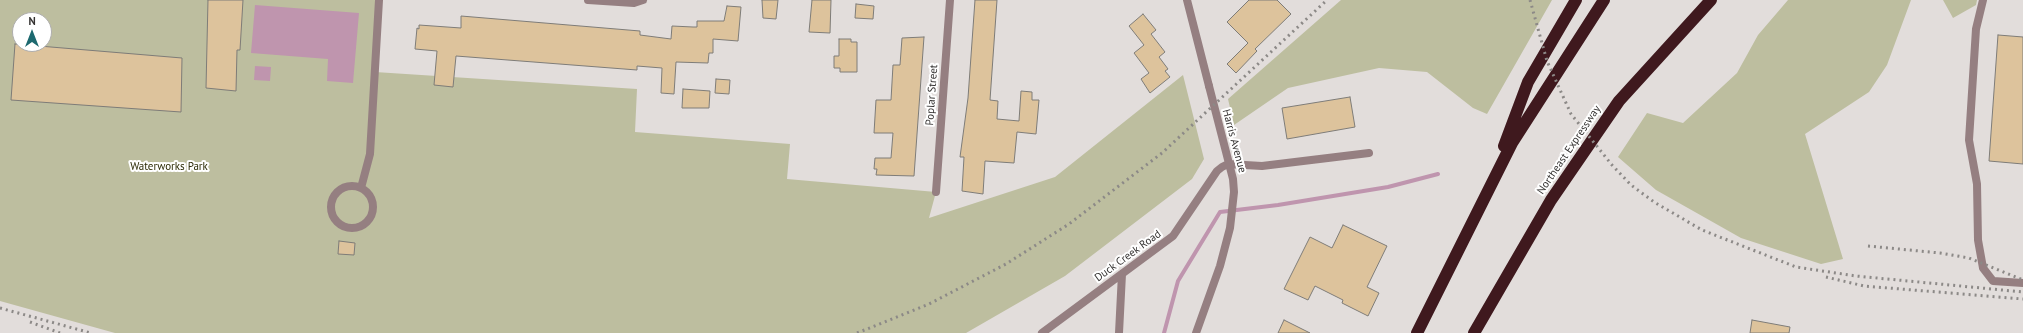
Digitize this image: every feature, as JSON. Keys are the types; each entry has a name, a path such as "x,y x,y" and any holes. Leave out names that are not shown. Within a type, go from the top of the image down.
{"highway":[{"path":"1486,193 1528,82 1576,0"},
{"path":"1417,333 1512,143 1604,0"},
{"name":"Northeast Expressway","path":"1474,333 1551,200 1619,101 1711,0"}],"street":[{"path":"361,188 370,154 379,0"},
{"path":"588,0 634,3 643,0"},
{"name":"Poplar Street","path":"936,192 950,0"},
{"name":"Harris Avenue","path":"1187,0 1228,164 1233,178 1234,192 1230,228 1220,266 1196,333"},
{"path":"1983,0 1976,29 1968,140 1977,184 1978,240 1983,268 1993,281 2023,283"},
{"path":"1228,164 1250,167 1369,153"},
{"name":"Duck Creek Road","path":"1042,333 1174,236 1217,171 1228,164"},
{"path":"347,187 361,188 367,192 373,204 371,217 367,223 354,228 341,225 332,214 331,208 335,194 347,187"},
{"path":"1119,333 1122,274"}],"green space":[{"name":"Waterworks Park","path":"0,0 379,0 375,72 637,89 635,132 790,144 787,179 936,192 929,218 1055,177 1183,75 1204,159 1192,179 1065,276 966,333 115,333 0,301"},
{"path":"1341,0 1552,0 1487,114 1473,108 1427,72 1379,68 1288,88 1234,125 1228,99"},
{"path":"1788,0 1911,0 1887,65 1869,92 1805,134 1843,259 1821,264 1741,238 1656,190 1618,157 1647,113 1683,123 1737,73 1758,35"},
{"path":"1943,0 1977,0 1976,5 1953,18"}],"shaded area":[{"path":"255,5 359,13 353,83 327,81 328,59 251,53"},
{"path":"255,66 271,67 270,81 254,80"}],"building":[{"path":"208,0 243,0 240,50 237,50 236,91 206,88"},
{"path":"762,0 778,0 776,19 763,18"},
{"path":"812,0 831,0 830,33 809,32"},
{"path":"975,0 997,0 990,100 998,101 997,119 1019,121 1021,91 1032,92 1032,100 1039,100 1036,134 1017,132 1014,163 985,161 983,194 962,191 964,157 960,157 968,98"},
{"path":"1249,0 1277,0 1291,14 1255,49 1257,51 1236,73 1227,64 1248,43 1227,22"},
{"path":"856,4 874,6 873,19 855,18"},
{"path":"727,6 741,7 738,41 713,39 713,53 709,53 708,63 676,62 674,94 661,93 662,68 637,66 637,70 456,56 453,87 434,85 437,51 415,49 417,28 419,29 419,25 461,28 461,16 640,31 640,35 671,39 672,26 697,27 697,21 724,21"},
{"path":"1143,14 1156,30 1151,34 1165,52 1159,57 1168,69 1165,71 1170,77 1150,93 1141,79 1149,73 1134,53 1144,45 1129,26"},
{"path":"1998,35 2023,37 2023,164 1989,161"},
{"path":"924,37 914,176 876,175 877,169 874,169 875,158 891,158 893,133 874,133 876,100 891,100 893,65 900,65 902,38"},
{"path":"839,39 851,39 851,42 857,42 857,72 840,72 840,68 834,68 834,56 839,56"},
{"path":"52,47 182,58 181,112 11,100 14,52 52,52"},
{"path":"716,79 730,80 729,94 715,93"},
{"path":"683,89 710,91 709,108 682,108"},
{"path":"1350,97 1355,127 1287,139 1282,108"},
{"path":"1343,225 1387,246 1367,287 1379,293 1368,316 1342,303 1343,300 1315,286 1308,300 1284,289 1310,237 1332,248"},
{"path":"339,241 355,243 354,255 338,254"},
{"path":"1284,320 1310,333 1278,333"},
{"path":"1752,320 1790,327 1789,333 1750,333"}],"waterway":[{"path":"1164,333 1178,281 1220,212 1278,205 1388,187 1438,174"}],"railway":[{"path":"857,333 929,304 1006,264 1069,224 1162,153 1327,0"},
{"path":"1530,0 1547,61 1571,114 1612,165 1631,185 1654,202 1702,230 1796,267 1856,276 2023,292"},
{"path":"1868,246 1940,253 1969,258 2023,280"},
{"path":"1826,277 1864,286 2023,299"},
{"path":"0,308 91,333"},
{"path":"30,322 60,333"}]}
